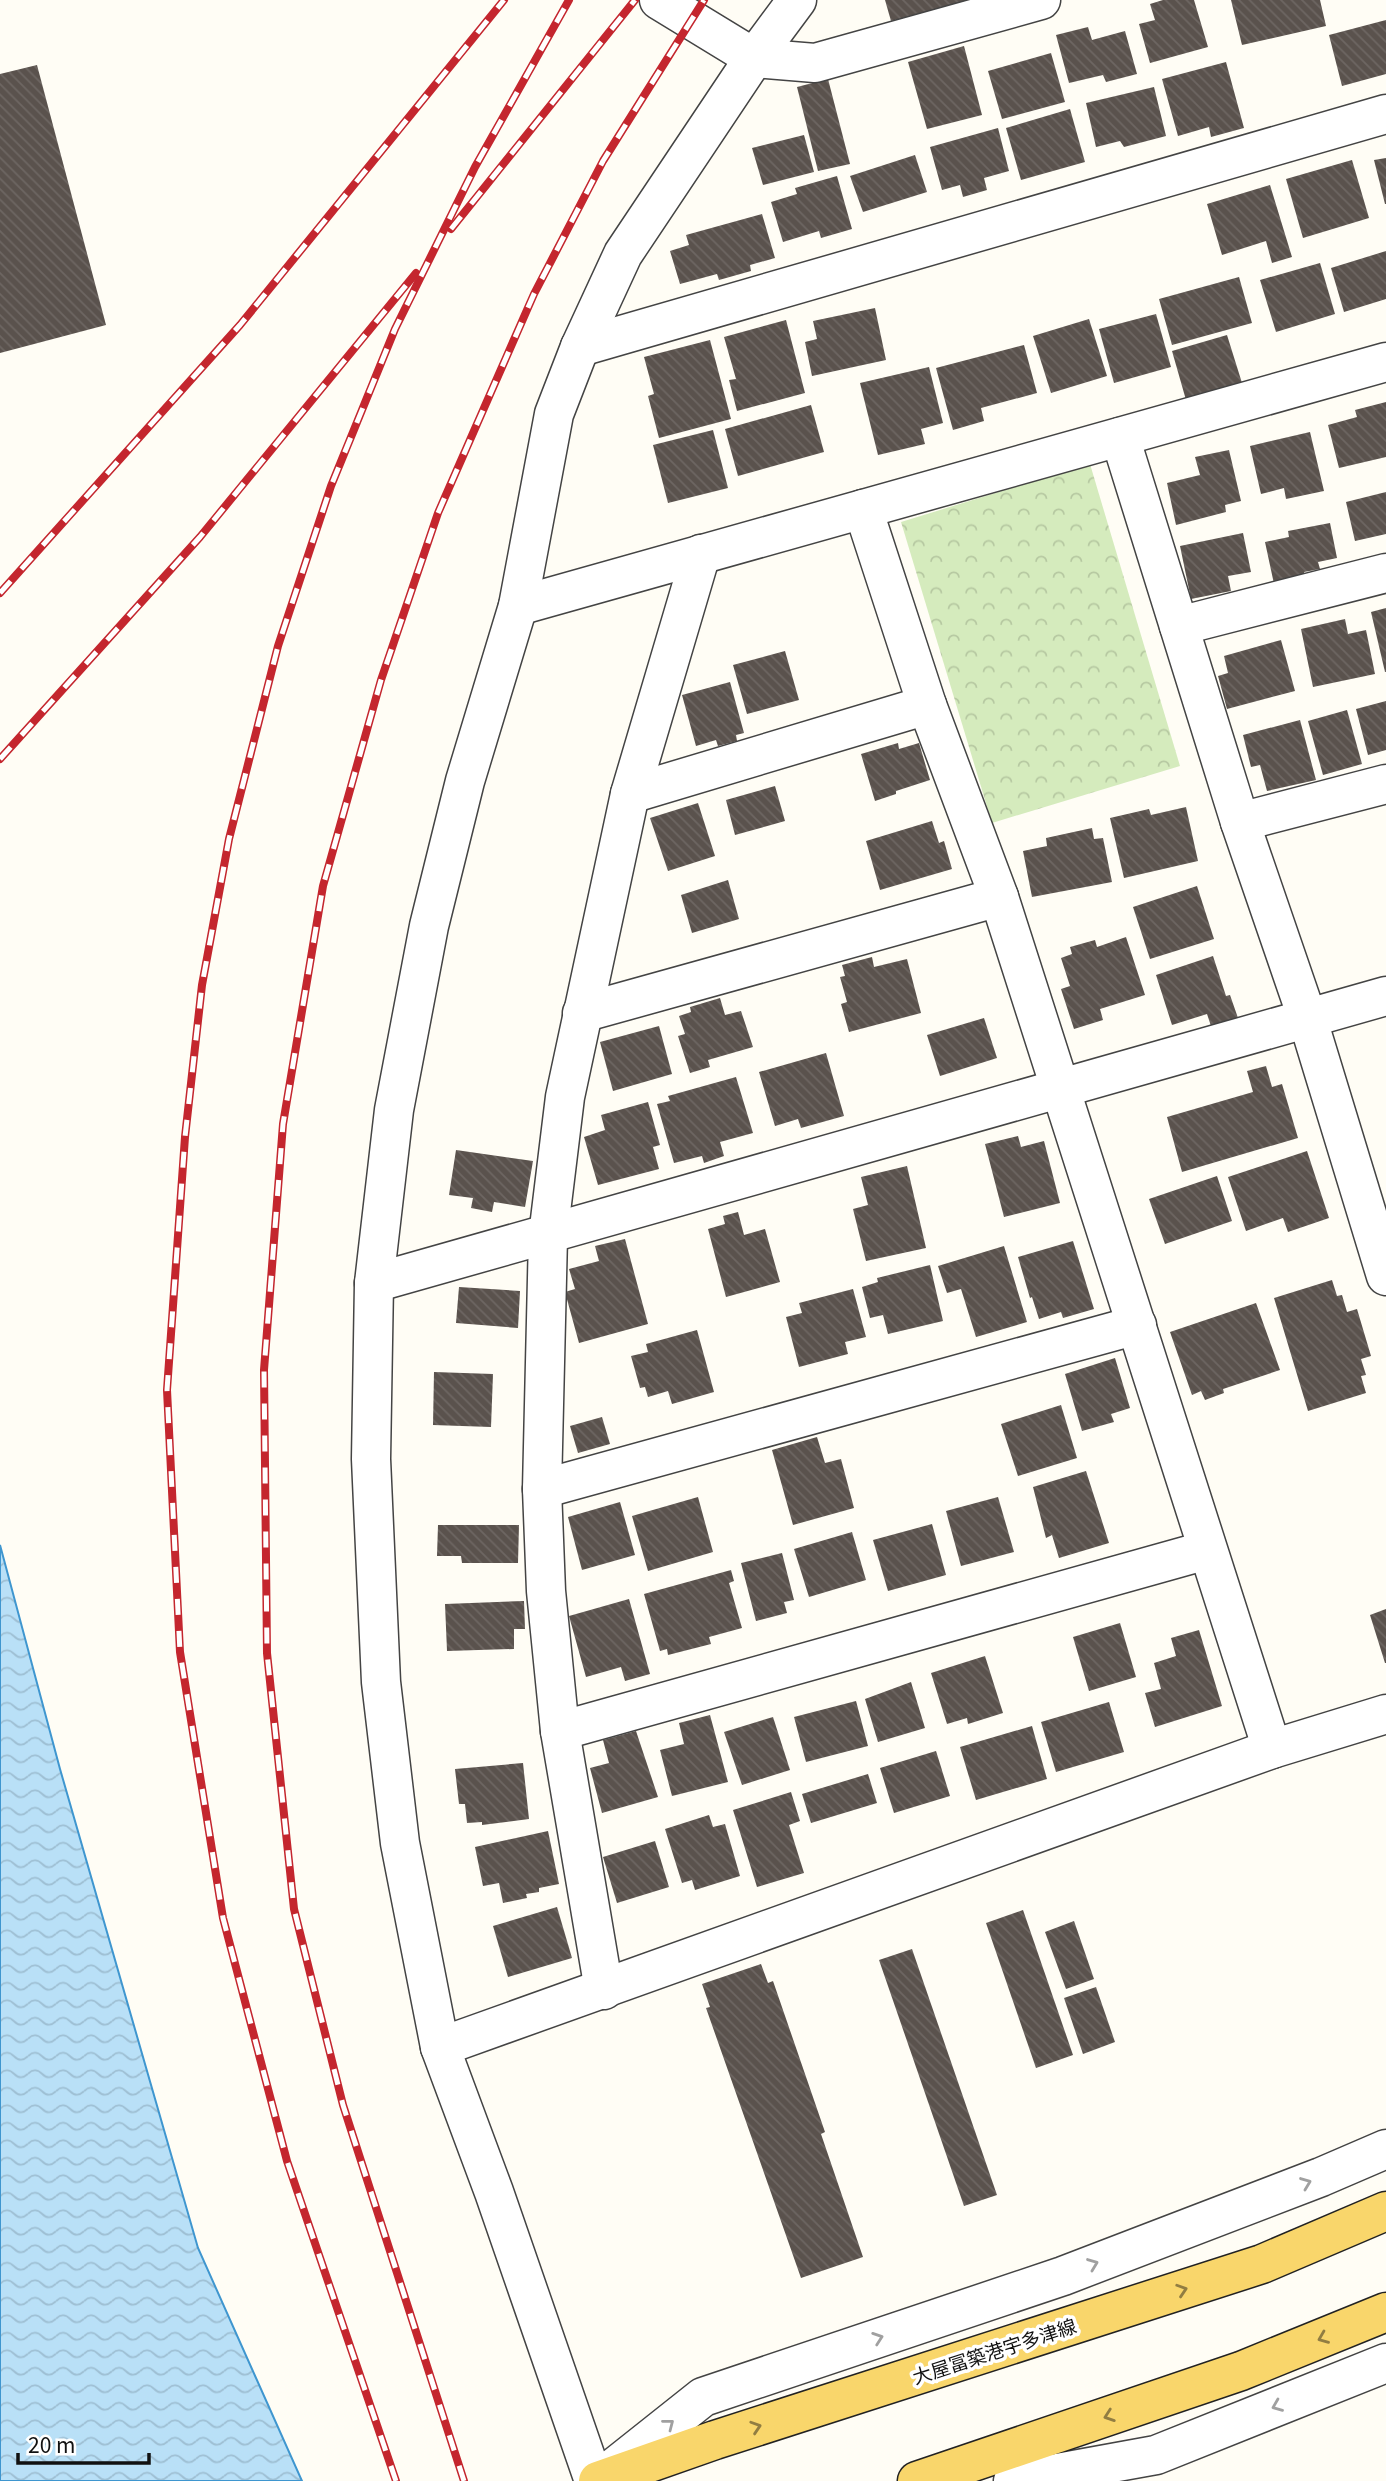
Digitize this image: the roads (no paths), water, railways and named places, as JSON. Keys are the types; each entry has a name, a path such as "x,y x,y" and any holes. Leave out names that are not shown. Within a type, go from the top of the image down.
{"main road":[{"name":"大屋冨築港宇多津線","path":"596,2481 715,2440 1262,2264 1386,2211"},
{"path":"917,2481 1241,2371 1386,2312"}],"street":[{"path":"659,0 754,58 816,63 1041,0"},
{"path":"797,0 754,58 623,254 580,347 554,414 518,606 465,781 429,926 394,1110 374,1283 371,1459 381,1682 400,1843 440,2047 596,2481 703,2397 1063,2276 1321,2177 1386,2149"},
{"path":"580,347 1386,114"},
{"path":"518,606 1386,362"},
{"path":"1120,437 1240,822 1377,1216 1386,1276"},
{"path":"863,509 927,705 999,897 1272,1749"},
{"path":"604,1990 559,1731 545,1591 542,1489 548,1236 565,1097 631,794 701,554"},
{"path":"1179,626 1386,573"},
{"path":"631,794 927,705"},
{"path":"1240,822 1386,784"},
{"path":"582,1013 999,897"},
{"path":"374,1283 548,1236 1386,996"},
{"path":"542,1489 1137,1325"},
{"path":"559,1731 1207,1550"},
{"path":"440,2047 1272,1749 1386,1714"},
{"path":"1013,2481 1156,2455 1386,2363"}],"water":[{"path":"0,1545 60,1769 198,2248 302,2481 0,2481"}],"railway":[{"path":"0,593 240,325 504,0"},
{"path":"396,2481 287,2161 223,1918 180,1652 167,1390 185,1137 202,985 229,839 278,646 331,486 395,329 475,167 569,0"},
{"path":"451,229 635,0"},
{"path":"464,2481 343,2105 294,1909 267,1653 264,1370 283,1124 323,886 381,680 438,513 534,294 603,161 704,0"},
{"path":"0,759 200,537 416,273"}]}
